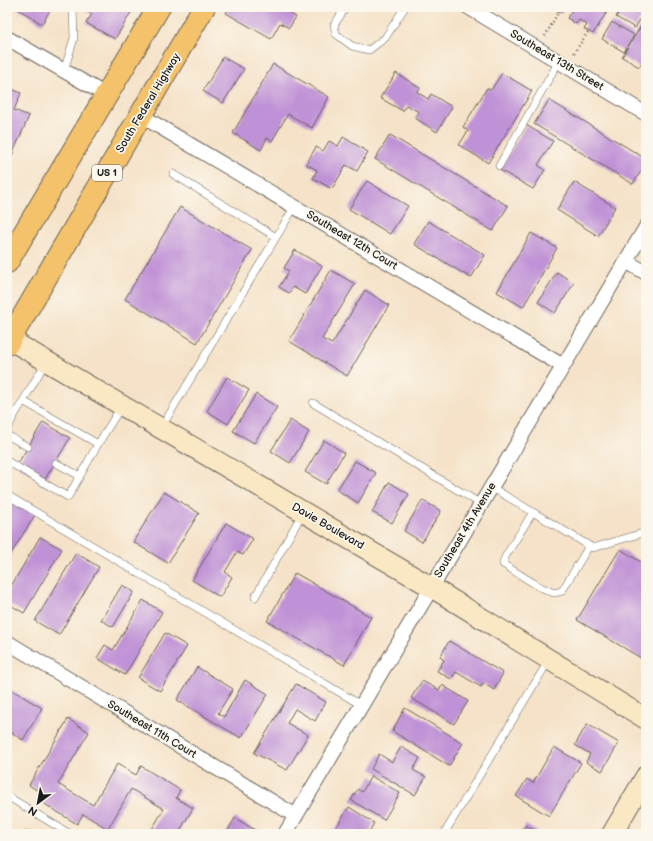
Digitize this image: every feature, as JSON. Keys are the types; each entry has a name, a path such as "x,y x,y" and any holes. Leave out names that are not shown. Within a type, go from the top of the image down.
{"main road":[{"path":"7,262 159,7"},
{"name":"South Federal Highway","path":"8,340 204,7"},
{"name":"Davie Boulevard","path":"8,340 431,587 646,719"},
{"path":"612,834 646,776"}],"street":[{"name":"Southeast 13th Street","path":"468,7 646,114"},
{"path":"7,38 106,95"},
{"name":"Southeast 12th Court","path":"140,115 563,366"},
{"name":"Southeast 4th Avenue","path":"285,834 646,226"},
{"path":"626,261 646,273"},
{"name":"Southeast 11th Court","path":"7,642 296,816"}],"lane":[{"path":"64,71 74,38 73,7"},
{"path":"336,7 344,9 334,25 336,34 352,46 369,50 385,38 405,7"},
{"path":"499,166 562,63"},
{"path":"173,174 276,237"},
{"path":"161,428 295,206"},
{"path":"7,429 46,361"},
{"path":"23,401 98,444"},
{"path":"313,403 481,504"},
{"path":"7,461 68,497 98,444 122,406"},
{"path":"7,412 14,416"},
{"path":"7,435 28,447"},
{"path":"56,463 80,476"},
{"path":"491,487 593,548 646,532"},
{"path":"7,495 362,705"},
{"path":"255,597 303,512"},
{"path":"533,512 505,557 503,564 538,586 554,593 562,591 589,546"},
{"path":"444,834 549,660"},
{"path":"7,796 70,834"}],"path":[{"path":"538,49 559,12"},
{"path":"562,63 588,32"}],"building":[{"path":"15,7 52,7 42,24"},
{"path":"88,7 130,7 133,9 115,39 86,23 92,14 86,11"},
{"path":"230,7 279,7 296,17 289,28 280,23 271,39 226,13"},
{"path":"551,7 564,7 561,13"},
{"path":"574,7 610,7 593,34 584,29 587,25 579,20 576,24 567,18"},
{"path":"622,7 646,7 646,15 644,13 635,28 616,17"},
{"path":"644,21 646,23 646,55 639,67 622,57"},
{"path":"612,22 634,35 624,52 602,39"},
{"path":"223,57 244,69 223,103 203,91"},
{"path":"273,64 329,97 312,128 288,114 272,141 267,138 261,150 233,133"},
{"path":"396,73 420,88 417,92 428,99 431,94 452,107 437,132 415,118 419,112 406,105 403,111 380,98"},
{"path":"502,73 532,91 488,163 459,145 468,131 463,127 487,88 491,90"},
{"path":"7,87 21,93 14,110 29,116 9,162 7,161"},
{"path":"549,100 646,159 646,163 633,184 534,124"},
{"path":"526,125 553,141 538,165 545,170 533,189 500,170"},
{"path":"390,135 508,206 493,231 375,159"},
{"path":"343,137 368,152 357,171 346,165 332,189 313,178 317,170 306,164 316,147 323,151 329,141 338,146"},
{"path":"367,181 408,206 390,234 349,209"},
{"path":"574,182 615,207 598,236 557,210"},
{"path":"180,207 252,250 197,343 125,299"},
{"path":"428,221 485,255 471,278 414,244"},
{"path":"531,233 557,248 523,307 497,292"},
{"path":"295,250 322,266 305,294 293,287 289,293 279,287 289,271 284,268"},
{"path":"331,270 355,284 322,339 332,344 365,290 389,305 347,376 289,341"},
{"path":"557,272 574,283 555,313 538,302"},
{"path":"227,377 249,390 228,424 207,411"},
{"path":"256,394 277,407 254,443 233,431"},
{"path":"290,420 309,432 290,463 271,451"},
{"path":"43,422 70,438 44,481 17,465"},
{"path":"324,440 344,453 326,484 305,472"},
{"path":"355,461 376,473 358,503 337,490"},
{"path":"389,482 409,494 392,523 372,512"},
{"path":"164,492 199,513 168,563 133,542"},
{"path":"7,498 35,515 7,560"},
{"path":"422,500 441,511 422,542 404,531"},
{"path":"226,523 253,539 243,555 237,552 225,572 232,577 220,597 192,580"},
{"path":"40,537 62,549 24,613 7,603 7,593"},
{"path":"620,549 646,565 646,661 577,620"},
{"path":"76,553 99,567 59,635 35,621"},
{"path":"295,573 371,617 344,665 267,621"},
{"path":"122,585 134,592 113,627 101,620"},
{"path":"143,600 162,612 125,675 97,658 105,645 113,650"},
{"path":"165,633 187,646 160,691 138,678"},
{"path":"449,641 503,673 494,690 483,683 481,687 456,672 451,679 437,671 444,660 440,657"},
{"path":"197,667 233,689 218,713 224,717 245,680 268,694 241,738 177,700"},
{"path":"422,681 439,690 442,685 468,701 454,724 411,698"},
{"path":"296,684 326,702 315,721 295,709 287,723 308,735 287,770 254,753"},
{"path":"7,687 42,708 23,740 11,732 7,739"},
{"path":"405,708 463,743 449,766 392,731"},
{"path":"68,719 89,732 58,784 93,805 117,764 136,775 141,766 180,790 176,798 193,808 178,834 149,834 164,809 131,789 108,829 83,814 77,824 43,803 47,797 29,785"},
{"path":"587,724 619,743 602,771 586,762 590,754 575,745"},
{"path":"401,747 420,758 413,770 426,777 415,795 371,769 379,754 392,762"},
{"path":"554,747 581,763 549,816 516,796 527,779 533,783"},
{"path":"371,776 400,793 384,820 351,800 358,789 362,792"},
{"path":"349,807 374,823 368,834 332,834"},
{"path":"235,818 257,831 255,834 226,834"},
{"path":"526,825 541,834 520,834"}]}
